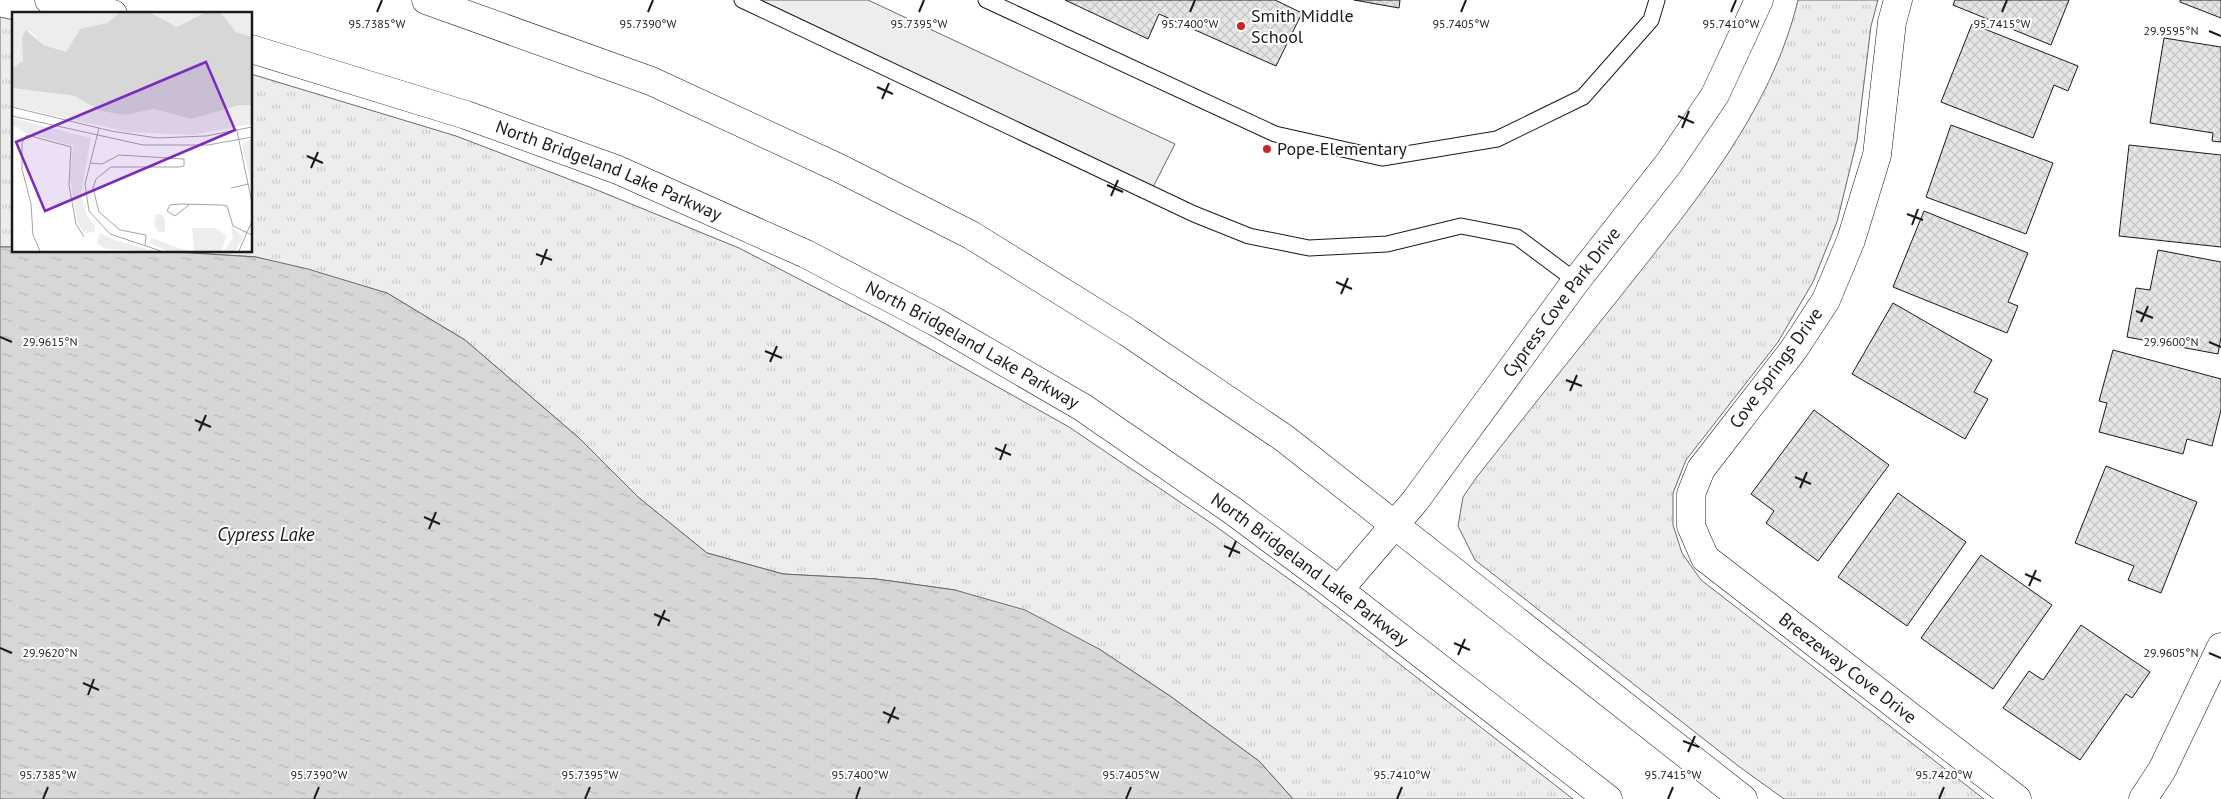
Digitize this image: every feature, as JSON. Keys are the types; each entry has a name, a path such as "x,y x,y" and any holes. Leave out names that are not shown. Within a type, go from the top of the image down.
{"main road":[{"path":"49,0 104,12"},
{"path":"426,0 651,81 839,168 972,235 1127,332 1284,438 1396,524 1743,799"},
{"name":"Cypress Cove Park Drive","path":"1339,590 1415,501 1576,281 1669,163 1715,95 1759,0"},
{"name":"Cove Springs Drive","path":"1691,526 1691,494 1701,469 1794,349 1826,300 1851,240 1876,155 1892,22 1898,0"},
{"name":"North Bridgeland Lake Parkway","path":"252,49 466,114 618,170 806,254 934,321 1082,407 1233,511 1339,590 1608,799"},
{"name":"Breezeway Cove Drive","path":"1691,526 1705,558 2017,799"},
{"path":"2143,799 2162,770 2221,647"}],"lane":[{"path":"742,0 1150,193 1249,236 1309,248 1387,244 1461,226 1517,237 1576,281"},
{"path":"986,0 1275,134 1382,158 1497,139 1583,97 1651,20 1657,0"}],"green space":[{"path":"1798,0 1878,0 1871,26 1857,140 1837,222 1813,282 1778,342 1686,460 1673,493 1673,525 1682,553 1701,580 1984,799 1784,799 1737,765 1475,560 1458,526 1463,497 1476,478 1674,229 1749,120 1786,42"},
{"path":"0,17 12,20 12,247 0,247"},
{"path":"252,74 456,136 592,188 739,248 884,323 1069,427 1211,523 1307,592 1573,799 1293,799 1259,761 1170,696 1099,649 955,590 876,579 783,574 707,553 638,497 579,438 465,340 387,293 256,257 176,252 252,252"}],"shaded area":[{"path":"742,0 868,0 1175,144 1150,193"}],"water":[{"name":"Cypress Lake","path":"0,247 12,247 12,252 176,252 256,257 308,269 387,293 465,340 579,438 638,497 707,553 783,574 876,579 955,590 1025,610 1099,649 1170,696 1259,761 1293,799 0,799"}],"building":[{"name":"Smith Middle School","path":"1065,0 1275,0 1302,13 1276,66 1159,14 1148,39"},
{"name":"Smith Middle School","path":"1354,0 1400,0 1399,8"},
{"path":"1955,0 2069,0 2051,45 1953,5"},
{"path":"2180,0 2221,0 2221,18 2180,2"},
{"path":"1972,24 2078,66 2068,91 2054,85 2033,138 1941,102"},
{"path":"2164,38 2221,47 2221,142 2212,141 2213,133 2150,123"},
{"path":"1951,125 2053,163 2026,234 1926,197"},
{"path":"2129,145 2221,155 2221,247 2119,236"},
{"path":"1924,211 2028,253 2008,302 2018,306 2007,333 1893,287"},
{"path":"2158,250 2221,262 2221,337 2218,354 2127,337 2136,288 2150,290"},
{"path":"1893,303 1992,360 1974,392 1988,399 1965,439 1852,374"},
{"path":"2113,350 2221,379 2221,410 2212,446 2187,439 2183,454 2099,432 2107,403 2099,401"},
{"path":"1814,410 1889,465 1818,561 1766,523 1774,511 1751,494"},
{"path":"2106,466 2197,502 2161,593 2128,580 2134,566 2075,543"},
{"path":"1898,493 1966,542 1907,626 1838,577"},
{"path":"1981,555 2052,605 1993,689 1921,638"},
{"path":"2081,625 2150,672 2132,698 2126,694 2080,760 2003,708 2029,671 2043,680"}],"place":[{"name":"Smith Middle School","path":"1241,26"},
{"name":"Pope Elementary","path":"1267,149"}]}
